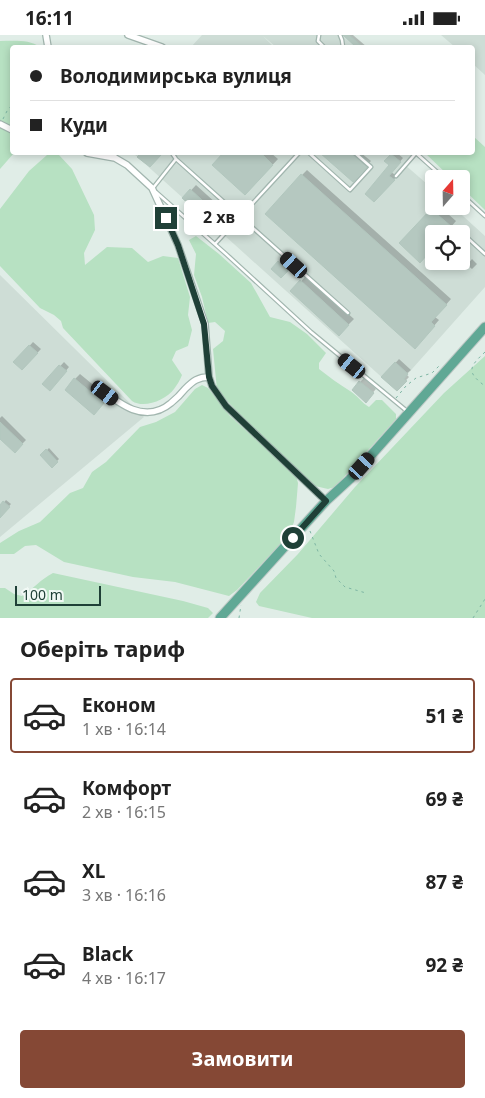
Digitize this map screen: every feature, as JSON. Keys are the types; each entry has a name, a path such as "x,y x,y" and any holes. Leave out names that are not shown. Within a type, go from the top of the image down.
{"main road":[{"path":"220,618 326,501 350,479 485,327"}],"street":[{"path":"128,35 156,45"},
{"path":"113,155 152,188 178,245 204,324 209,377 212,386 226,406 326,501"},
{"path":"98,387 125,407 135,411 147,412 170,405 192,382 200,377 209,377"}],"lane":[{"path":"173,155 348,313"},
{"path":"215,244 297,155"},
{"path":"311,155 350,190 371,167 357,155"},
{"path":"396,176 414,155"},
{"path":"418,155 435,170"},
{"path":"176,159 152,188 310,332 409,413"},
{"path":"470,202 485,216"},
{"path":"470,240 485,253"}],"path":[{"path":"1,124 10,107"},
{"path":"485,352 472,365 471,371 474,378 485,386"},
{"path":"394,400 416,378 432,373 445,361"},
{"path":"306,523 319,554 334,571 336,578 345,587 366,593"},
{"path":"239,618 241,611 240,597"},
{"path":"473,618 485,599"}],"shaded area":[{"path":"202,35 349,35 361,45 274,45 263,36 272,45 193,45"},
{"path":"441,35 485,35 485,75 475,66 475,45 453,45"},
{"path":"135,155 411,155 404,164 425,182 425,215 462,215 485,236 485,287 404,378 407,381 397,391"},
{"path":"0,275 144,417 0,537"}],"green space":[{"path":"0,41 36,44 37,45 10,45 10,155 12,155 0,169"},
{"path":"475,138 485,147 485,210 470,196 470,170 443,170 427,155 475,155"},
{"path":"47,155 59,155 72,169 94,215 95,230 84,253 85,265 107,247 132,248 148,262 163,256 178,258 190,297 188,315 192,330 188,346 176,351 172,360 182,375 170,393 160,400 148,404 132,401 63,328 61,321 40,308 0,266 0,209 29,171"},
{"path":"196,236 251,283 270,317 290,322 307,334 326,353 319,363 319,369 369,407 376,400 382,400 396,414 396,419 335,487 328,489 315,486 248,423 217,390 213,349 223,341 225,331 215,322 208,323 202,297 194,275 196,254 189,240"},
{"path":"485,356 485,618 312,618 259,606 256,602 260,593 298,554 355,487 444,393"},
{"path":"202,385 208,388 230,416 296,476 298,483 294,522 288,536 237,590 229,596 175,582 133,577 64,562 36,545 25,546 14,554 0,554 0,543 19,531 40,522 70,493 83,488 92,472 106,462 140,427 156,422 175,412 195,389"},
{"path":"53,573 183,601 208,608 213,613 208,618 0,618 0,588 5,588 14,594 22,596"}],"building":[{"path":"343,35 349,35 361,45 354,45"},
{"path":"139,155 161,155 150,167 137,157"},
{"path":"221,155 263,155 273,165 245,195 212,165"},
{"path":"322,155 353,155 367,167 353,182"},
{"path":"392,155 401,162 389,176 395,180 374,202 365,194 389,165 384,161"},
{"path":"301,174 447,305 431,322 435,326 415,349 265,214"},
{"path":"190,189 224,220 216,228 182,198"},
{"path":"425,215 438,215 450,225 425,225 425,257 420,263 399,243"},
{"path":"278,261 288,271 281,278 271,269"},
{"path":"300,280 349,325 339,336 290,291"},
{"path":"29,345 38,353 22,370 13,362"},
{"path":"395,362 408,374 404,379 407,381 397,391 381,377"},
{"path":"59,365 67,371 50,391 42,384"},
{"path":"74,378 104,403 94,415 65,390"},
{"path":"359,381 374,393 366,403 352,390"},
{"path":"0,422 23,444 15,453 0,439"},
{"path":"46,449 58,462 52,468 40,455"},
{"path":"3,501 10,507 0,518 0,505"}],"route":[{"path":"166,218 178,245 204,324 209,377 212,386 226,406 326,501 293,538"}]}
